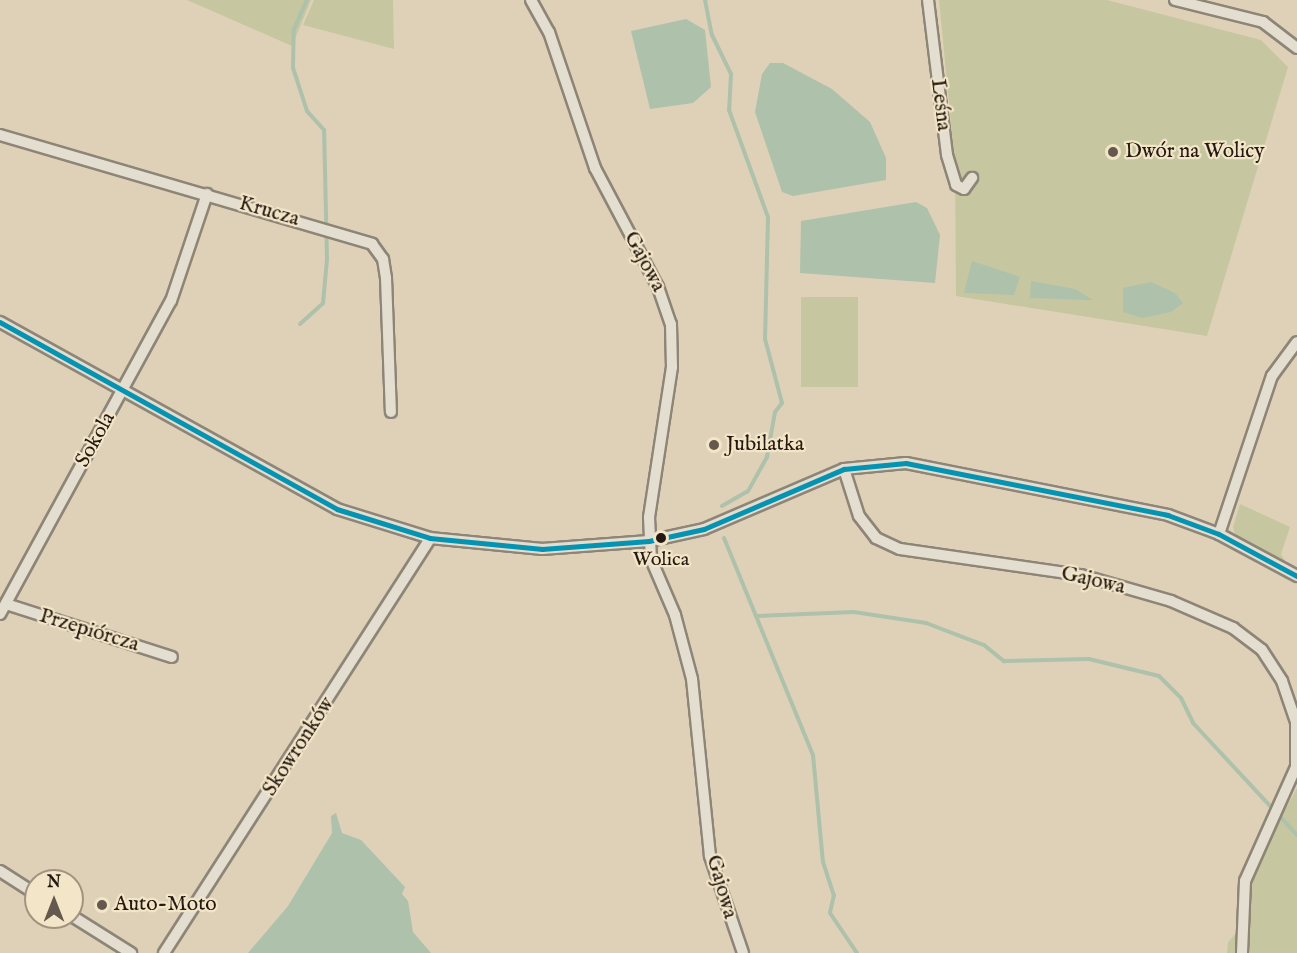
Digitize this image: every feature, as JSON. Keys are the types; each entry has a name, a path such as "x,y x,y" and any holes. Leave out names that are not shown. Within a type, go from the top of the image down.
{"street":[{"name":"Gajowa","path":"531,0 549,32 595,168 658,287 671,324 672,367 649,541 654,577 675,615 692,679 710,856 743,953"},
{"name":"Leśna","path":"928,0 947,155 956,185 964,189 972,178"},
{"path":"1175,0 1263,22 1297,48"},
{"name":"Krucza","path":"0,135 318,226 372,244 383,259 391,412"},
{"name":"Sokola","path":"0,614 125,390 171,301 207,194"},
{"path":"0,322 337,509 430,538 542,549 649,541 719,522 844,469 906,463 1128,505 1219,534 1297,576"},
{"path":"1219,534 1272,376 1297,342"},
{"name":"Gajowa","path":"844,469 860,516 876,538 900,549 1080,575 1171,601 1233,628 1262,650 1282,681 1296,722 1296,767 1281,806 1245,881 1242,953"},
{"name":"Skowronków","path":"164,953 430,538"},
{"name":"Przepiórcza","path":"6,604 172,657"},
{"path":"0,870 24,886"},
{"path":"84,924 131,953"}],"shaded area":[{"path":"187,0 311,0 292,46"},
{"path":"314,0 393,0 394,49 303,25"},
{"path":"939,0 1107,0 1261,40 1288,67 1207,336 956,296 955,165"},
{"path":"686,19 705,30 711,87 693,103 650,109 631,31"},
{"path":"770,63 783,63 832,89 870,122 886,158 886,180 793,196 782,192 755,112 762,74"},
{"path":"916,202 927,208 940,235 935,283 800,273 801,221"},
{"path":"972,261 1020,277 1014,295 964,293"},
{"path":"1031,281 1075,289 1093,300 1030,298"},
{"path":"1151,282 1175,293 1183,303 1171,312 1142,318 1123,312 1123,288"},
{"path":"801,297 858,297 858,387 801,387"},
{"path":"1240,504 1290,527 1281,554 1285,561 1236,539 1233,527"},
{"path":"1297,788 1297,953 1227,953 1228,942 1244,925 1245,900 1262,852"},
{"path":"336,813 342,833 361,840 405,887 402,894 408,901 413,932 431,953 248,953 288,906 332,833 331,816"}],"waterway":[{"path":"300,324 323,303 327,259 324,130 307,111 293,68 294,29 307,0"},
{"path":"705,0 712,35 731,74 729,110 768,217 765,339 782,403 775,412 767,457 748,491 722,506"},
{"path":"724,538 813,755 823,862 834,895 830,913 857,953"},
{"path":"757,616 854,612 926,623 984,645 1004,661 1089,659 1159,676 1181,698 1193,723 1297,835"}],"transit line":[{"path":"0,322 337,509 430,538 542,549 649,541 704,529 844,469 906,463 1168,515 1219,534 1297,576"}],"place":[{"name":"Dwór na Wolicy","path":"1113,152"},
{"name":"Jubilatka","path":"714,445"},
{"name":"Wolica","path":"661,538"},
{"name":"Auto-Moto","path":"102,905"}]}
